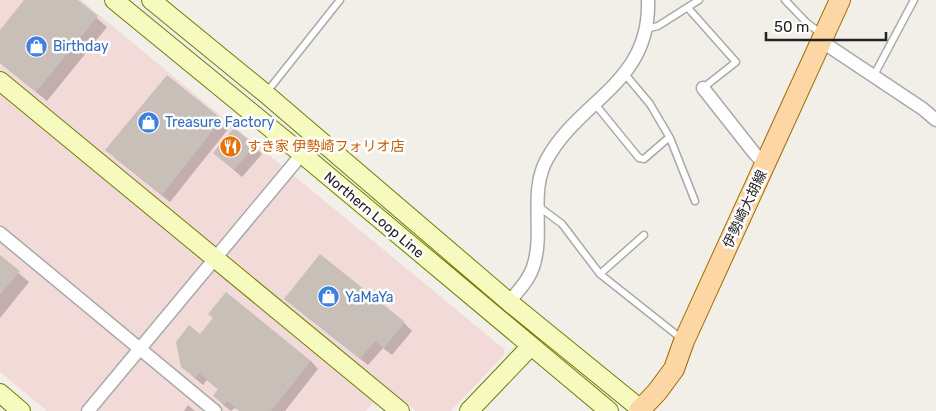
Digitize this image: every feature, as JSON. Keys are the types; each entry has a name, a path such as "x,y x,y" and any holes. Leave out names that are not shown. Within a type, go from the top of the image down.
{"main road":[{"name":"伊勢崎大胡線","path":"641,410 674,369 684,340 840,0"}],"street":[{"name":"Northern Loop Line","path":"114,0 302,154 530,347 609,411"},
{"name":"Northern Loop Line","path":"151,0 266,94 509,302 641,410"},
{"path":"509,302 528,278 534,264 537,205 541,174 550,153 564,134 612,88 624,73 640,47 646,29 648,0"},
{"path":"822,38 873,77 936,120"},
{"path":"0,81 400,411"},
{"path":"703,88 754,154 765,164"},
{"path":"88,411 302,154"},
{"path":"0,232 215,411"},
{"path":"469,411 530,347"},
{"path":"0,393 21,411"}],"lane":[{"path":"266,94 340,0"},
{"path":"646,29 658,26 699,0"},
{"path":"785,0 822,38"},
{"path":"873,77 914,0"},
{"path":"688,8 736,62 703,88"},
{"path":"624,73 650,104 670,138 695,201"},
{"path":"595,104 639,158 644,159 670,138"},
{"path":"537,205 562,224 600,274 684,340"},
{"path":"600,274 644,235"}],"shaded area":[{"path":"0,0 81,0 504,349 504,355 451,411 416,411 386,387 366,411 47,411 0,372"}],"building":[{"name":"Birthday","path":"24,0 78,0 98,16 36,92 0,63 0,30"},
{"path":"167,75 222,119 162,195 105,150"},
{"path":"234,128 255,145 234,170 213,153"},
{"path":"320,254 405,322 384,348 375,341 360,359 284,299"},
{"path":"0,255 20,271 0,295"},
{"path":"226,292 311,361 271,411 240,411 227,401 224,405 213,396 218,389 199,373 195,378 181,367 176,342 189,325 200,334 213,318 208,314"}],"place":[{"name":"Birthday","path":"37,46"},
{"name":"Treasure Factory","path":"149,122"},
{"name":"すき家 伊勢崎フォリオ店","path":"231,146"},
{"name":"YaMaYa","path":"329,297"}]}
